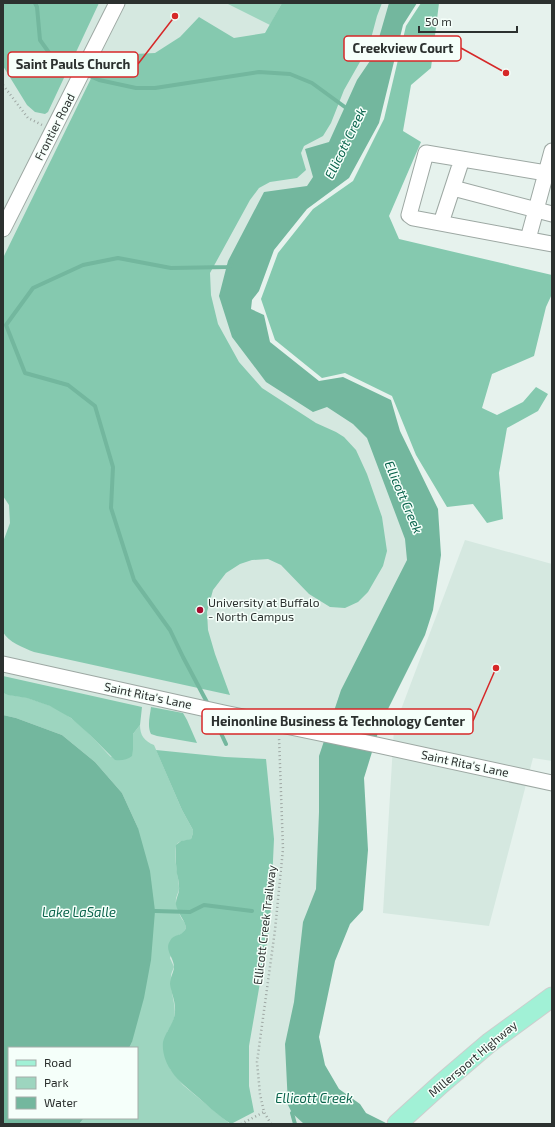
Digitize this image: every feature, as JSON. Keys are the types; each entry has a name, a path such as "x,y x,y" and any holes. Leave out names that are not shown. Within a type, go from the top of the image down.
{"main road":[{"name":"Millersport Highway","path":"397,1124 489,1043 552,997"}],"street":[{"name":"Frontier Road","path":"3,229 117,3"},
{"path":"528,239 536,209 549,174 552,151"},
{"path":"549,174 426,153 409,215 413,218 552,244"},
{"path":"441,223 462,159"},
{"path":"452,188 552,214"},
{"name":"Saint Rita's Lane","path":"3,664 552,783"}],"path":[{"path":"3,85 28,118 53,131"},
{"name":"Ellicott Creek Trailway","path":"271,1124 264,1112 260,1094 257,1062 283,849 279,724"},
{"path":"241,1124 264,1112"}],"shaded area":[{"name":"University at Buffalo - North Campus","path":"3,3 399,3 359,117 226,301 262,359 377,432 424,545 369,674 304,1060 328,1124 3,1124"},
{"path":"3,3 99,3 48,112 45,114 35,112 27,105 3,66"},
{"path":"282,3 382,3 369,46 344,90 331,123 323,136 304,146 301,153 306,170 297,178 270,182 259,188 250,200 210,273 211,295 218,324 239,362 262,388 316,423 344,437 356,450 367,474 382,517 387,551 383,566 368,592 358,602 345,608 330,607 309,594 281,565 268,559 252,560 240,564 226,573 213,590 207,612 208,630 230,695 34,652 21,647 12,642 3,632 3,542 10,523 9,505 3,496 3,258 104,52 114,55 155,53 180,37 199,17 234,38 265,33"},
{"path":"421,3 439,3 431,68 411,85 403,131 421,142 389,216 399,239 552,275 552,294 546,307 534,356 492,374 482,408 497,415 523,402 536,387 548,394 538,411 507,428 499,473 503,519 487,523 473,504 447,507 416,455 392,396 345,373 322,378 275,340 261,299 278,253 313,209 353,181 384,119 406,26"},
{"path":"465,540 552,564 552,761 533,758 489,926 383,913 394,728"},
{"path":"3,676 142,707 140,725 133,734 132,756 124,760 115,760 71,718 50,706 27,698 3,693"},
{"path":"151,707 183,713 197,743 151,734 149,724"},
{"path":"156,750 225,757 266,759 274,839 270,925 249,1046 249,1086 254,1112 231,1124 211,1109 177,1079 168,1066 163,1052 163,1042 175,1013 170,984 174,964 168,944 173,937 182,933 186,928 176,905 179,882 176,863 176,845 181,841 191,839 193,830 182,810"}],"green space":[{"path":"226,3 282,3 270,25"},
{"path":"3,693 28,698 57,709 75,721 111,757 133,740 133,734 140,725 143,737 154,745 182,810 193,830 191,839 177,844 175,853 179,888 176,903 186,928 183,933 179,935 170,958 174,967 171,975 171,984 175,1011 172,1025 167,1032 170,1069 183,1085 230,1124 79,1124 83,1119 138,1119 138,1047 130,1047 132,1042 138,828 122,793 95,762 62,735 16,718 3,715"}],"water":[{"name":"Ellicott Creek","path":"389,3 417,3 403,25 379,123 349,178 307,209 274,250 259,291 252,300 251,309 264,315 270,342 319,381 343,377 391,400 400,431 438,509 441,555 433,610 425,635 381,723 364,778 368,850 363,910 350,924 335,961 319,1037 325,1065 339,1089 360,1104 366,1113 388,1124 304,1124 292,1113 288,1105 285,1044 294,1002 303,922 316,889 319,812 319,756 341,690 407,560 405,539 367,438 353,424 327,407 313,412 266,382 232,337 219,296 228,261 264,192 307,186 313,177 305,149 329,142 357,80 374,55"},
{"name":"Lake LaSalle","path":"3,715 16,718 62,735 95,762 122,793 138,828 150,871 155,911 151,960 144,998 130,1047 8,1047 8,1119 83,1119 79,1124 3,1124"}],"waterway":[{"path":"35,3 37,7 40,40 55,61 99,80 136,88 155,88 259,72 290,74 312,83 349,110"},
{"path":"209,706 170,630 134,580 111,508 113,467 95,406 68,385 25,373 6,325 33,288 83,265 118,258 171,268 227,267 232,265"},
{"path":"212,714 226,744"},
{"path":"155,911 190,912 204,905 252,911"},
{"path":"292,1113 295,1124"}],"place":[{"name":"Saint Pauls Church","path":"175,16"},
{"name":"Creekview Court","path":"506,73"},
{"name":"University at Buffalo - North Campus","path":"200,610"},
{"name":"Heinonline Business & Technology Center","path":"496,668"}]}
